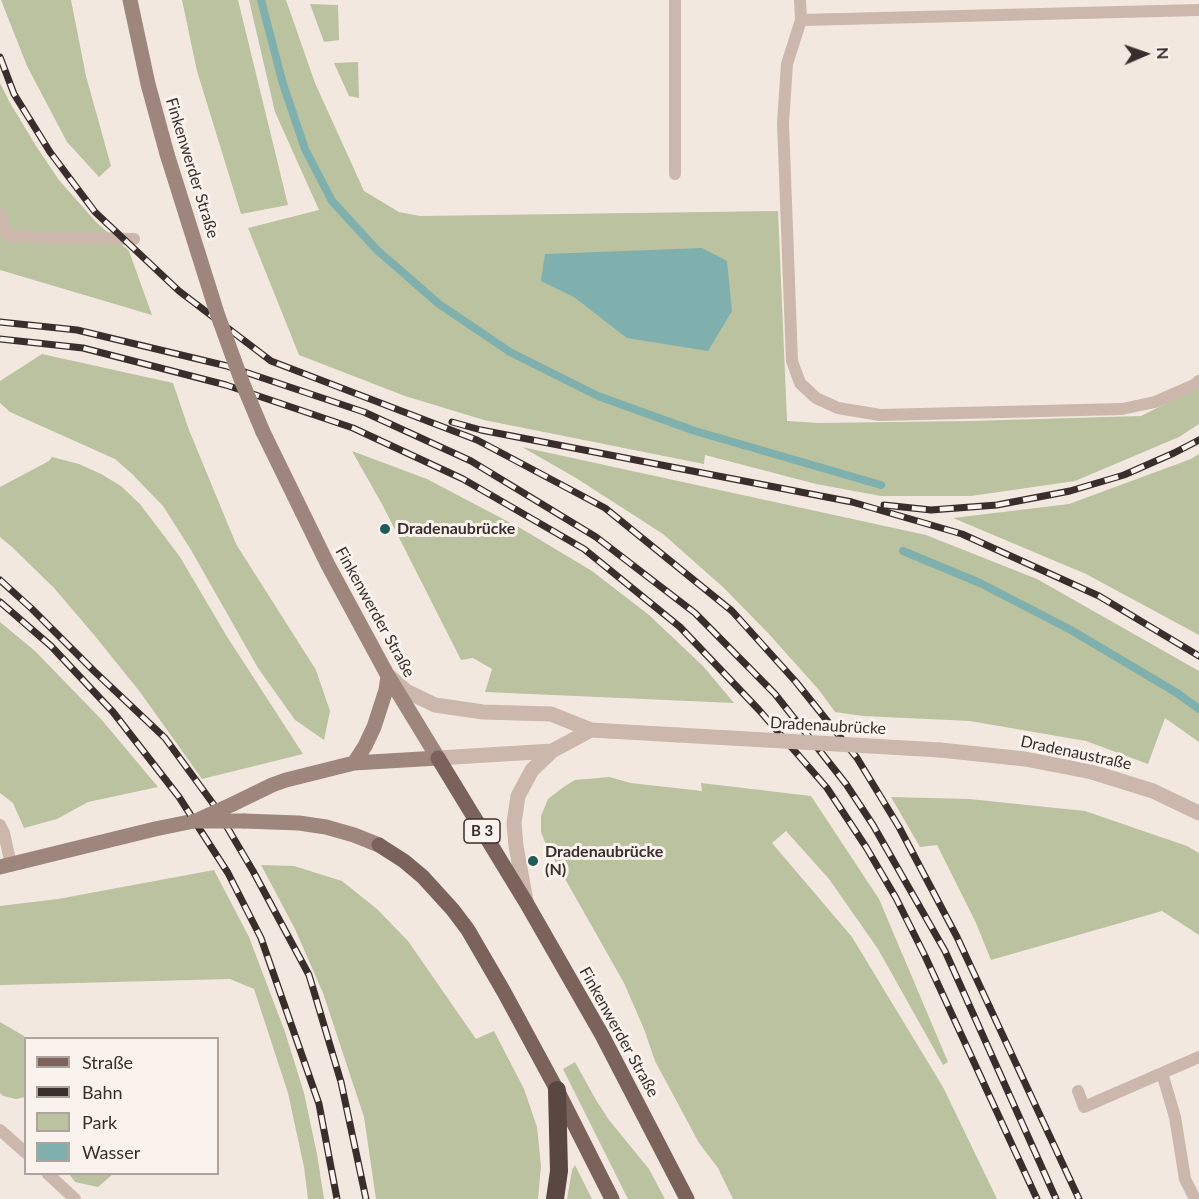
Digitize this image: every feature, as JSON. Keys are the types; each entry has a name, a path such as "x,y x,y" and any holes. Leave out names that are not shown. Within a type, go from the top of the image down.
{"highway":[{"path":"555,1199 559,1171 557,1090"}],"main road":[{"name":"Finkenwerder Straße","path":"130,0 148,84 167,153 217,313 263,432 328,566 388,676 527,904 602,1035 687,1199"},
{"path":"354,763 375,727 388,676"},
{"path":"194,821 285,780 354,763 438,758"},
{"path":"5,866 194,821 299,823 326,827 379,845 423,877 468,930 557,1090 612,1199"}],"street":[{"path":"388,676 406,691 435,705 452,709 550,714 591,730"},
{"path":"527,904 514,822 522,786 532,770 552,751 591,730"},
{"name":"Dradenaubrücke","path":"591,730 940,750"},
{"name":"Dradenaustraße","path":"940,750 1024,759 1092,772 1153,790 1199,813"},
{"path":"438,758 552,751"}],"lane":[{"path":"675,0 675,174"},
{"path":"800,0 801,20 787,63 783,123 791,349 792,361 800,383 816,398 838,408 880,415 1122,409 1155,402 1199,381"},
{"path":"801,20 1199,10"},
{"path":"0,214 8,236 134,239"},
{"path":"0,825 4,833 5,866"},
{"path":"1078,1091 1084,1107 1199,1057"},
{"path":"1162,1073 1175,1117 1185,1179 1195,1199"},
{"path":"0,1130 24,1151"},
{"path":"50,1175 75,1199"}],"green space":[{"path":"1,0 71,0 86,76 111,166 99,177 67,142 27,66"},
{"path":"182,0 238,0 288,205 241,214 197,71"},
{"path":"249,0 286,0 315,83 364,191 399,212 420,216 778,211 787,421 819,423 971,421 1141,416 1199,387 1199,424 1179,437 1075,481 971,496 881,496 816,484 705,455 704,464 484,420 405,396 299,355 248,228 319,210 275,112"},
{"path":"310,4 338,5 339,40 324,42"},
{"path":"358,62 359,98 349,96 334,63"},
{"path":"0,83 36,146 59,180 96,222 129,251 152,315 0,270"},
{"path":"42,354 173,383 189,430 236,544 316,670 330,711 324,740 295,720 258,668 191,550 163,506 115,459 10,412 0,403 0,381"},
{"path":"522,447 926,535 1037,579 1199,671 1199,742 1165,718 1148,764 1086,741 970,721 863,716 835,712 819,690 768,633 724,588 663,534 576,478"},
{"path":"352,451 427,479 522,529 592,571 649,615 703,666 734,703 485,692 492,669 473,658 461,660 383,506"},
{"path":"1199,454 1199,635 1086,574 953,518 1069,504"},
{"path":"52,457 79,464 101,474 121,486 140,504 180,557 226,635 303,754 202,779 140,692 95,636 54,588 0,537 0,487 49,461"},
{"path":"0,622 35,651 101,719 158,787 88,802 57,819 24,828 13,803 0,793"},
{"path":"609,777 631,783 702,791 701,783 811,796 879,899 948,1062 943,1065 878,949 829,879 786,831 772,843 852,937 943,1087 997,1199 733,1199 718,1168 699,1143 655,1061 624,983 547,847 541,832 541,816 548,799 575,780"},
{"path":"891,797 969,799 1085,811 1187,846 1199,853 1199,935 1162,911 991,960 976,923 937,845 920,847"},
{"path":"261,865 294,866 342,881 377,909 408,941 476,1039 494,1031 524,1089 537,1127 541,1166 538,1199 376,1199 364,1117 323,993 295,929"},
{"path":"214,870 249,937 285,1032 304,1093 324,1199 308,1199 304,1167 288,1093 254,989 230,979 0,985 0,906 58,899"},
{"path":"0,1022 24,1036 24,1097 16,1099 0,1093"},
{"path":"575,1062 609,1120 649,1169 665,1199 628,1199 563,1069"},
{"path":"575,1165 592,1199 567,1199"},
{"path":"70,1175 112,1175 98,1187 75,1182"}],"water":[{"path":"702,248 727,261 732,311 708,351 627,338 574,297 541,281 545,254"}],"waterway":[{"path":"261,0 283,84 305,149 332,201 377,250 439,304 510,352 598,396 695,431 881,485"},
{"path":"903,551 980,583 1071,630 1177,693 1199,709"}],"railway":[{"path":"0,57 14,94 50,152 95,212 179,291 271,361 477,440 605,508 732,611 796,682 857,758 899,827 957,937 1079,1199"},
{"path":"0,322 77,330 227,366 364,412 471,461 596,537 695,613 775,694 846,784 873,825 945,951 1056,1199"},
{"path":"0,339 83,348 226,385 353,428 463,479 584,549 680,627 759,710 827,788 866,847 896,898 925,956 1037,1199"},
{"path":"452,422 481,430 852,502 962,534 1099,596 1199,656"},
{"path":"884,505 931,510 997,505 1070,491 1124,475 1199,440"},
{"path":"0,580 165,738 214,805 253,871 309,975 341,1082 366,1199"},
{"path":"0,602 51,646 113,712 179,797 228,873 261,938 319,1104 337,1199"}],"place":[{"name":"Dradenaubrücke","path":"385,529"},
{"name":"Dradenaubrücke (N)","path":"533,861"}]}
